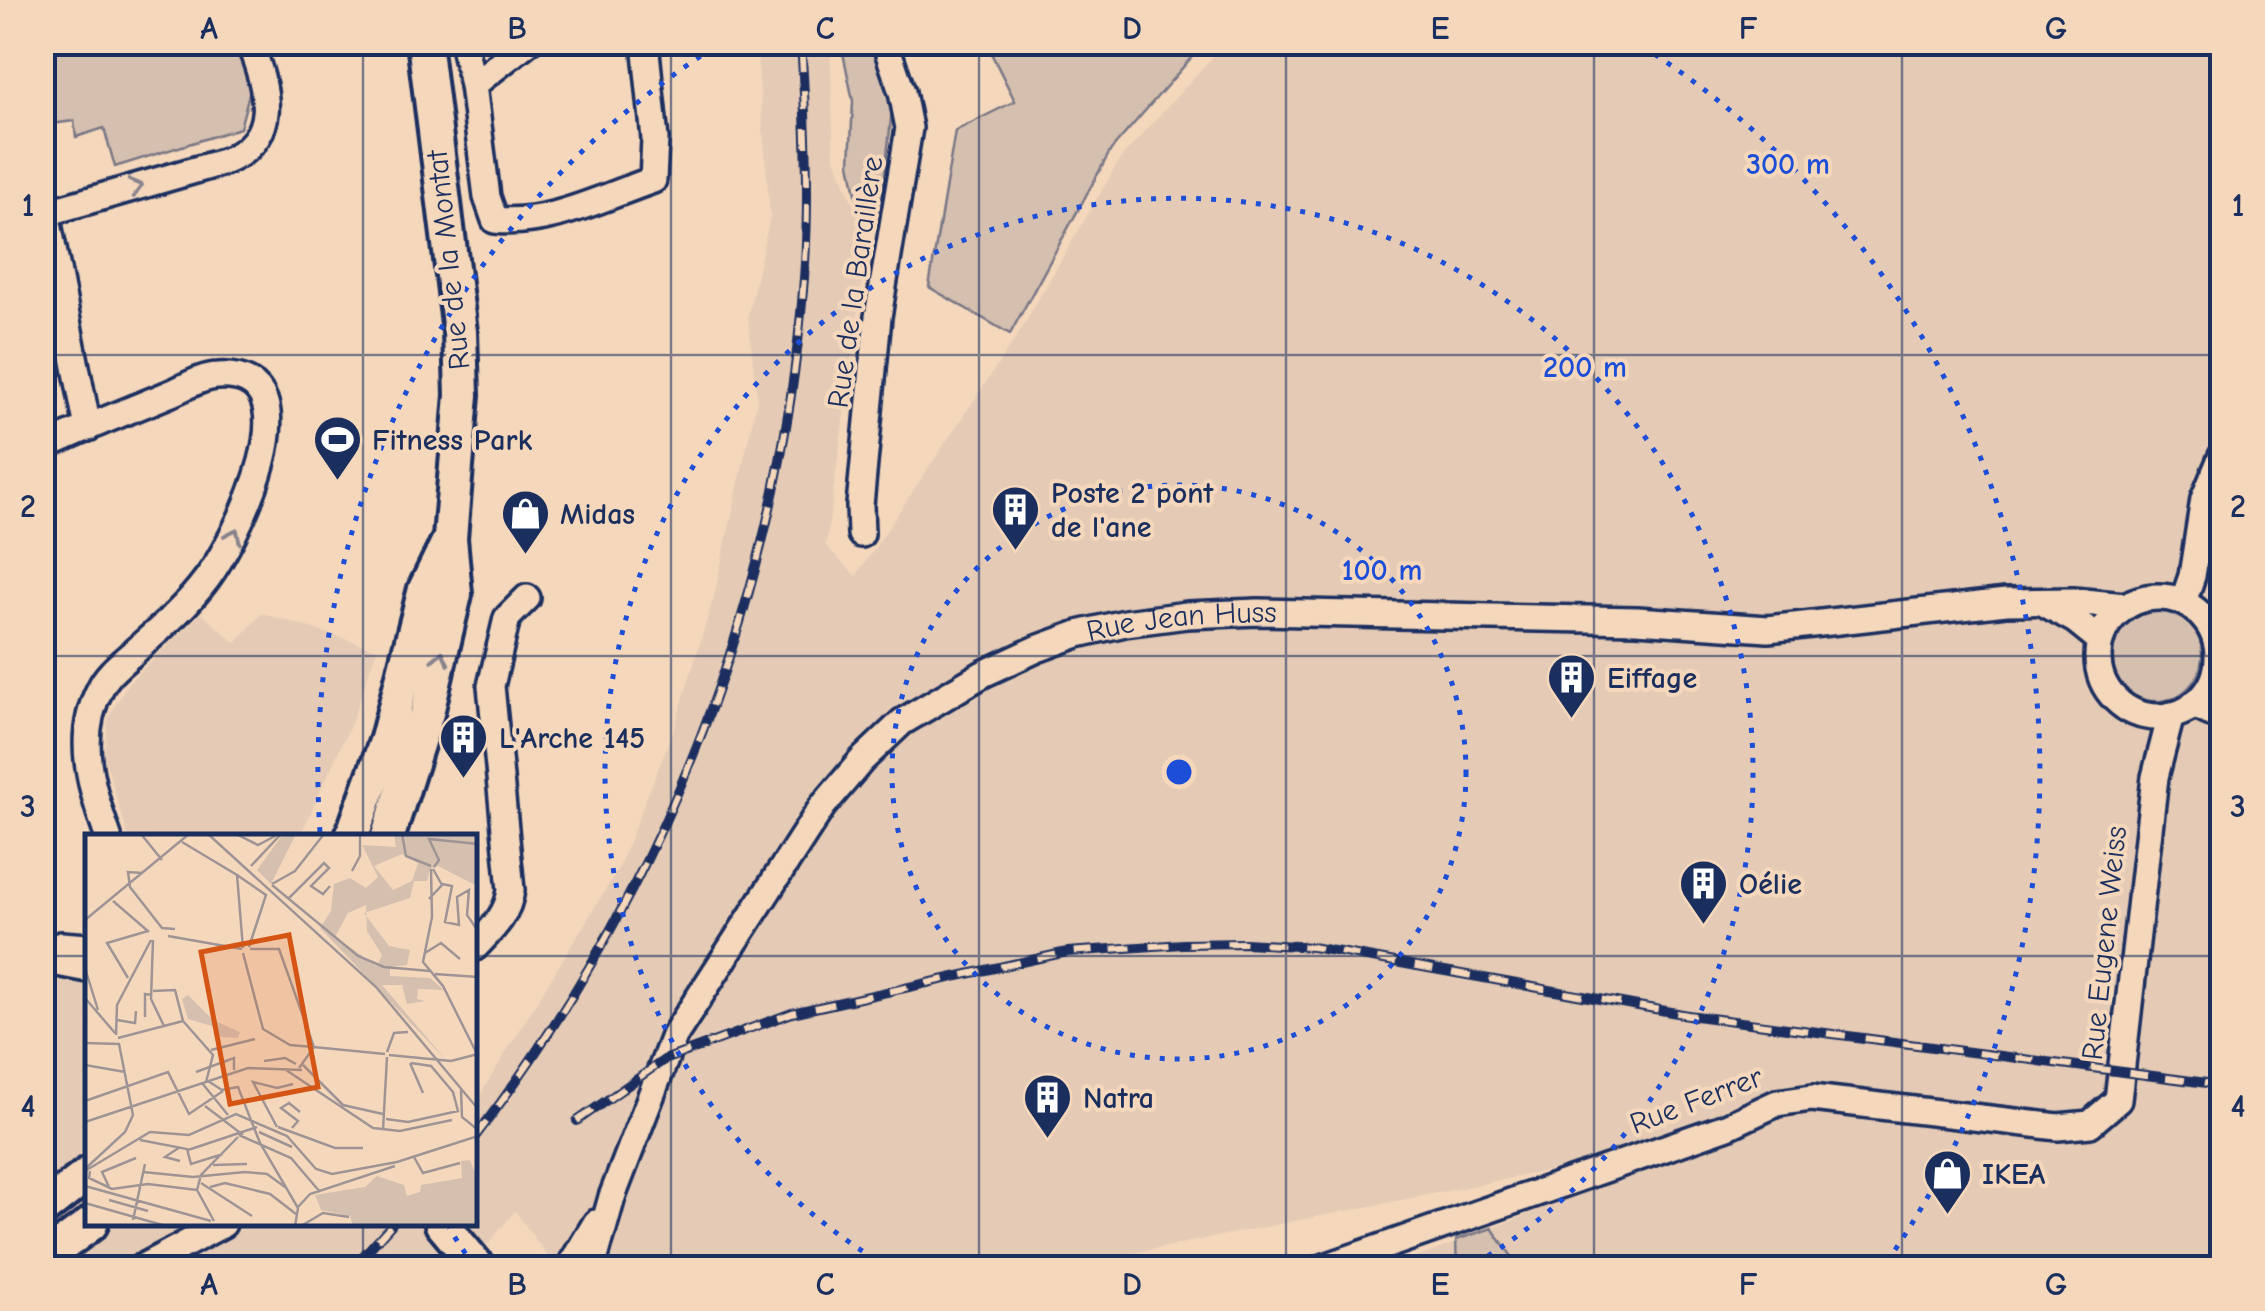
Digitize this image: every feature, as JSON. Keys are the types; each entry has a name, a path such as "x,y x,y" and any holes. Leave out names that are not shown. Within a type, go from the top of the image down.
{"main road":[{"name":"Rue de la Montat","path":"357,834 385,823 442,659 455,594 450,538 460,424 460,332 424,42"},
{"path":"42,1210 85,1176"},
{"path":"42,1260 88,1226"},
{"path":"444,1226 479,1268"}],"street":[{"path":"88,428 44,214 236,157 256,138 268,108 264,76 249,42"},
{"path":"463,42 494,220 516,222 652,180 654,139 646,42"},
{"path":"473,85 528,42"},
{"name":"Rue de la Baraillère","path":"862,534 860,506 878,317 910,128 885,42"},
{"path":"42,448 213,376 248,380 261,392 268,413 261,466 222,559 177,613 112,672 100,688 87,736 90,784 107,834"},
{"path":"2183,602 2192,576 2204,499 2222,456"},
{"path":"2182,710 2219,670 2214,621 2183,602 2164,597 2143,598 2114,616 2100,640 2101,678 2110,694 2124,707 2142,715 2182,710 2222,718"},
{"path":"478,944 509,905 511,890 491,686 507,618 527,598"},
{"path":"2040,601 2100,640"},
{"name":"Rue Jean Huss","path":"592,1268 612,1197 664,1060 686,1014 822,807 862,760 902,722 982,674 1037,649 1078,634 1187,615 1258,612 1637,620 1768,630 2006,602 2125,606"},
{"name":"Rue Eugene Weiss","path":"2106,1112 2118,1100 2122,1080 2155,777 2182,710"},
{"name":"Rue Eugene Weiss","path":"2142,715 2155,777"},
{"name":"Rue de la Montat","path":"349,834 385,823"},
{"path":"42,956 61,945 85,947"},
{"path":"42,956 85,968"},
{"name":"Rue Ferrer","path":"1322,1268 1728,1126 1788,1100 1812,1098 2072,1128 2090,1124 2106,1112"},
{"name":"Rue Jean Huss","path":"569,1268 612,1197"},
{"path":"141,1268 219,1226"}],"shaded area":[{"path":"998,42 1204,43 1111,150 1010,334 929,287 955,131 1015,101 988,47"},
{"path":"42,43 233,43 251,86 240,128 115,167 104,128 76,137 74,121 51,124 43,98"},
{"path":"756,43 830,43 834,156 868,240 826,546 856,576 1017,336 1120,159 1225,43 2222,43 2222,1268 1391,1268 1728,1135 1059,1268 556,1268 515,1211 469,1268 43,1268 42,938 85,940 85,1226 478,1226 478,1098 618,869 674,729 714,596 757,400 748,315 770,216"},
{"path":"841,43 874,43 889,87 892,110 881,211 859,209 850,163 853,101"},
{"path":"2156,609 2182,617 2194,629 2202,655 2194,681 2182,693 2156,701 2130,693 2118,681 2110,655 2118,629 2130,617"},
{"path":"201,613 236,643 262,613 377,649 350,726 301,834 127,834 104,757 108,718 128,683"},
{"path":"1492,1228 1520,1268 1457,1268 1456,1240"}],"railway":[{"path":"478,1133 543,1041 604,942 657,838 702,731 740,622 770,509 791,395 804,278 807,189 801,42"},
{"path":"577,1121 664,1060 792,1013 1067,952 1183,944 1312,947 1688,1015 2222,1085"},
{"path":"352,1268 390,1226"}],"place":[{"name":"Fitness Park","path":"337,482"},
{"name":"Poste 2 pont de l'ane","path":"1016,552"},
{"name":"Midas","path":"525,556"},
{"name":"Eiffage","path":"1572,720"},
{"name":"L'Arche 145","path":"464,780"},
{"name":"Oélie","path":"1704,926"},
{"name":"Natra","path":"1048,1140"},
{"name":"IKEA","path":"1947,1216"}]}
